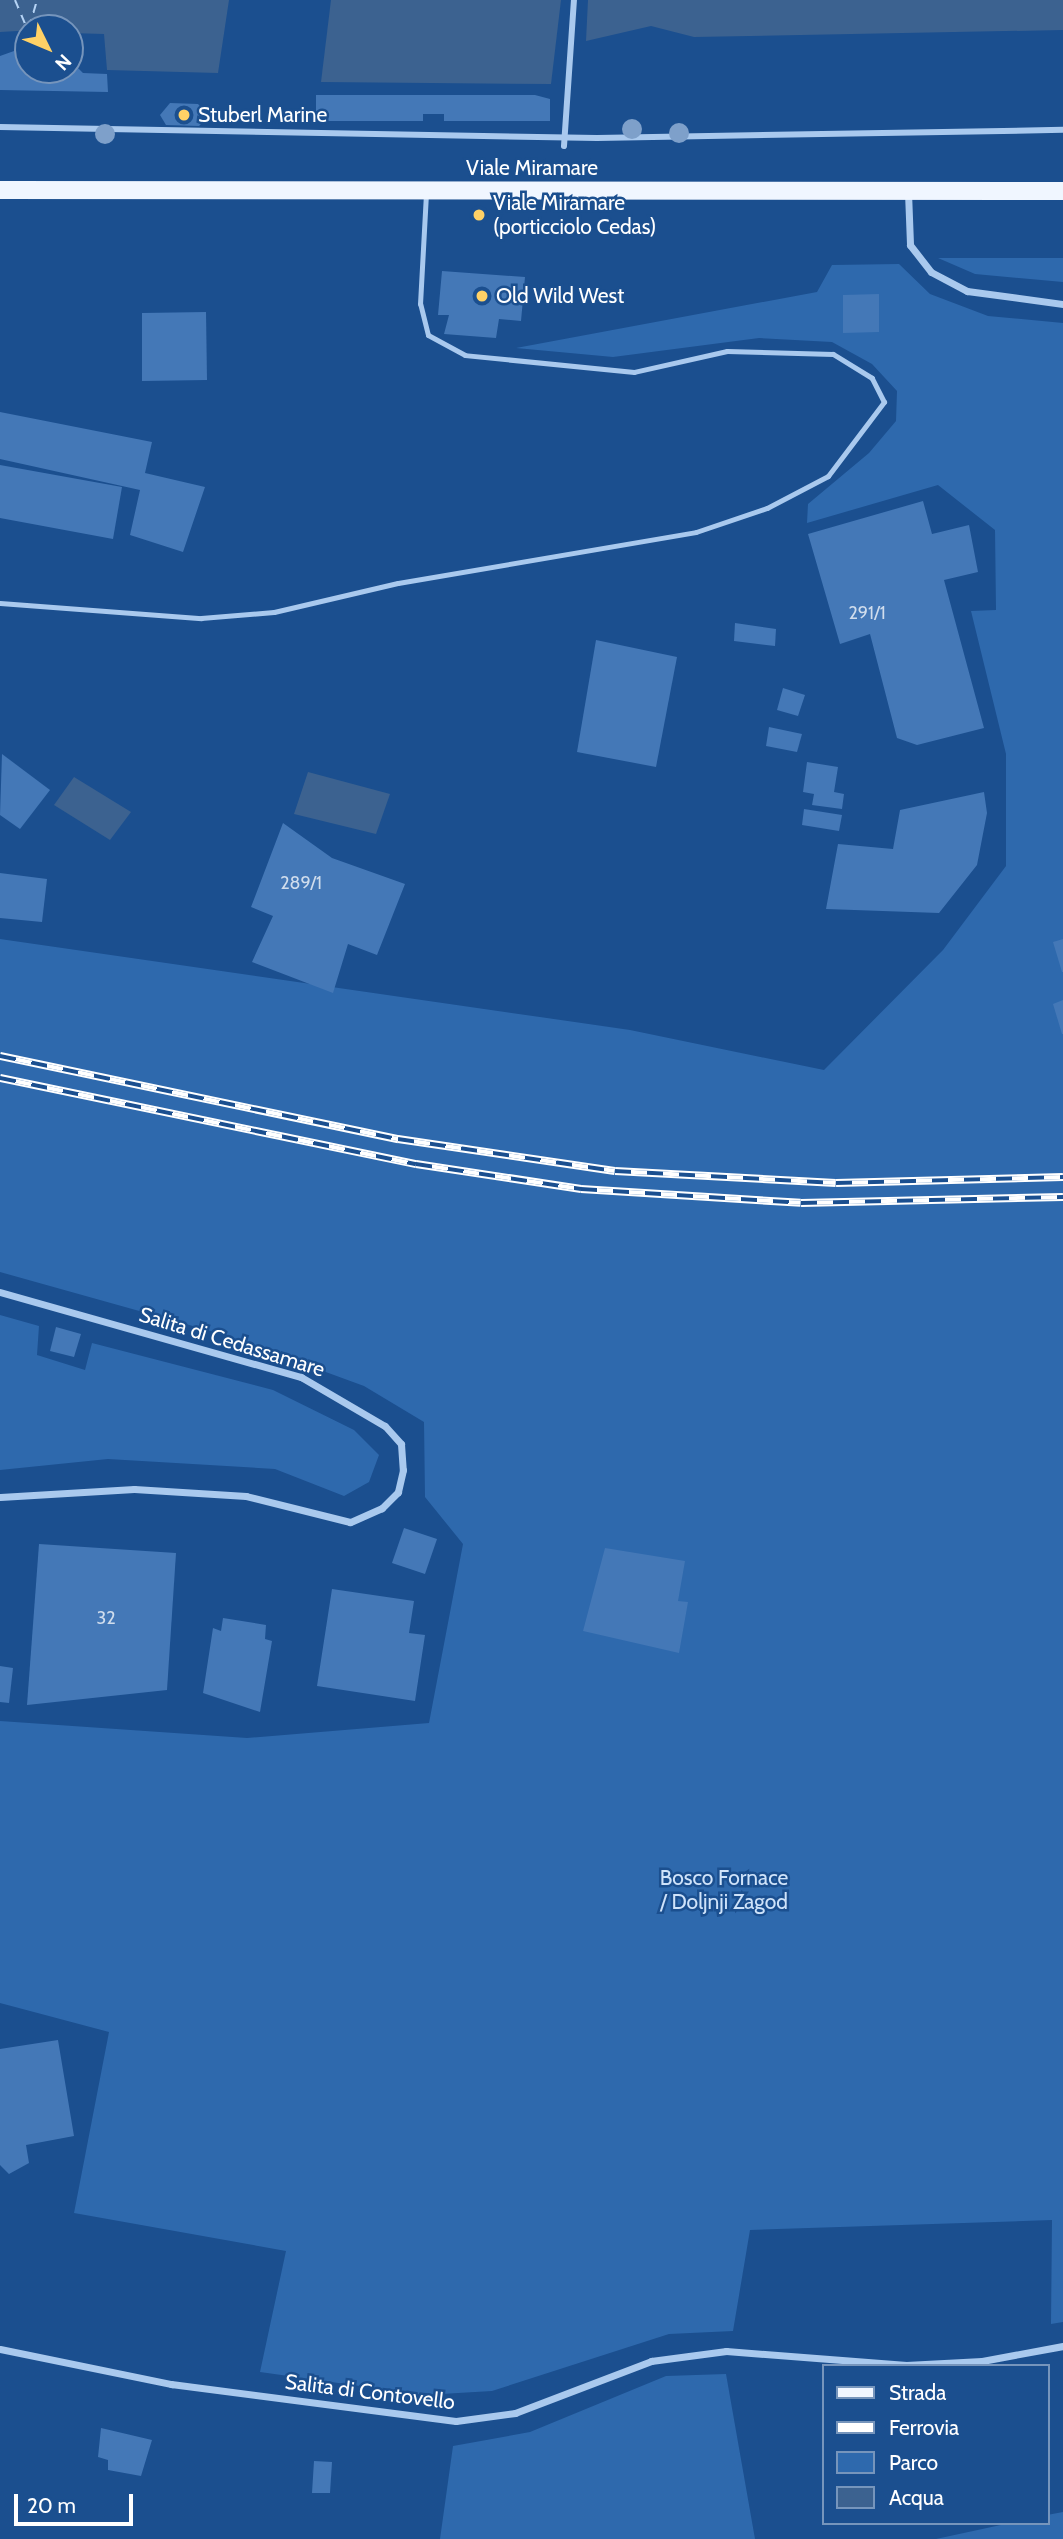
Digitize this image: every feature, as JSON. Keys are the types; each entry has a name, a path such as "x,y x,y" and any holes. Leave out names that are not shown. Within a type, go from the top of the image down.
{"main road":[{"name":"Viale Miramare","path":"0,190 1063,191"}],"street":[{"path":"564,146 574,0"},
{"path":"0,127 269,136 1063,130"},
{"path":"908,191 909,245 932,272 967,291 1063,304"},
{"name":"Salita di Cedassamare","path":"0,1292 301,1377 385,1426 401,1444 403,1470 398,1492 382,1508 351,1522 246,1496 134,1489 0,1497"},
{"name":"Salita di Contovello","path":"925,2364 982,2361 1063,2346"},
{"name":"Salita di Contovello","path":"0,2349 171,2384 456,2421 515,2413 651,2361 726,2351 893,2364"}],"lane":[{"path":"0,603 201,618 274,612 398,583 696,532 767,508 828,475 864,437 884,402 872,378 833,354 727,351 634,372 465,355 428,335 420,304 426,191"}],"green space":[{"path":"938,258 1063,258 1063,282 975,274"},
{"name":"Bosco Fornace / Doljnji Zagod","path":"899,264 930,294 988,316 1063,323 1063,2322 1051,2324 1052,2220 750,2230 733,2331 669,2334 492,2391 424,2395 260,2372 286,2251 74,2213 109,2032 0,2003 0,1721 247,1738 429,1723 463,1544 425,1497 424,1422 364,1386 225,1335 0,1272 0,939 630,1030 824,1070 943,950 1006,866 1006,754 971,611 996,610 995,530 938,485 807,523 808,504 869,453 896,421 897,391 872,364 832,342 759,338 613,357 516,348 817,292 832,265"},
{"path":"0,1315 39,1326 37,1355 85,1370 92,1343 273,1390 354,1430 379,1455 369,1482 344,1496 275,1469 108,1459 0,1470"},
{"path":"726,2374 755,2539 440,2539 453,2446 530,2432 666,2376"},
{"path":"1063,2512 1063,2539 936,2539 1001,2525 1049,2525 1049,2515"}],"water":[{"path":"0,0 229,0 218,73 107,70 104,34 84,33 84,14 14,14 14,31 0,32"},
{"path":"331,0 561,0 551,84 321,82"},
{"path":"588,0 1063,0 1063,30 694,37 651,26 586,41"},
{"path":"308,772 390,794 376,834 294,814"},
{"path":"74,777 131,812 110,840 54,805"}],"building":[{"path":"14,51 14,84 84,84 84,73 107,74 108,92 0,90 0,56"},
{"path":"316,95 535,95 550,99 550,121 444,121 444,114 423,114 423,121 316,121"},
{"name":"Stuberl Marine","path":"170,103 198,104 209,116 199,126 166,125 160,115"},
{"name":"Old Wild West","path":"442,271 525,277 521,321 499,319 496,338 444,334 449,315 438,315"},
{"path":"879,294 879,332 843,333 843,295"},
{"path":"206,312 207,380 142,381 142,313"},
{"path":"0,412 152,442 145,473 205,487 183,552 130,535 140,490 0,459"},
{"path":"0,465 122,487 113,539 0,518"},
{"path":"923,501 932,534 969,525 978,572 944,580 984,728 917,745 897,738 870,634 840,644 808,534"},
{"path":"735,623 776,629 775,646 734,641"},
{"path":"596,640 677,657 656,767 577,752"},
{"path":"783,688 805,695 798,716 777,710"},
{"path":"769,727 802,734 797,752 766,746"},
{"path":"2,754 50,790 20,829 0,815"},
{"path":"807,762 838,767 834,792 844,794 842,809 812,805 814,794 803,792"},
{"path":"984,792 987,813 977,865 939,913 826,909 838,844 893,849 900,810"},
{"path":"804,809 842,815 839,831 802,825"},
{"path":"283,823 332,858 405,884 377,955 348,944 333,993 252,962 273,916 251,907"},
{"path":"0,873 47,879 42,922 0,918"},
{"path":"1063,939 1063,972 1062,972 1053,942"},
{"path":"1063,1000 1063,1034 1062,1034 1053,1004"},
{"path":"56,1327 81,1334 74,1357 50,1351"},
{"path":"404,1528 437,1539 425,1574 392,1563"},
{"path":"39,1544 176,1553 167,1690 27,1705"},
{"path":"605,1548 685,1561 678,1601 688,1602 679,1653 583,1631"},
{"path":"332,1589 414,1601 409,1633 425,1635 415,1701 317,1686"},
{"path":"223,1618 266,1625 265,1639 272,1641 260,1712 203,1693 213,1628 221,1631"},
{"path":"0,1666 13,1668 9,1703 0,1702"},
{"path":"58,2040 74,2136 26,2145 29,2163 9,2174 0,2165 0,2049"},
{"path":"101,2428 152,2440 141,2476 108,2470 108,2460 98,2457"},
{"path":"314,2461 332,2462 330,2493 312,2493"}],"ferry route":[{"path":"15,0 21,14"},
{"path":"33,14 37,0"}],"railway":[{"path":"0,1056 398,1139 615,1171 836,1183 1063,1177"},
{"path":"0,1078 416,1164 581,1189 801,1203 1063,1197"}],"place":[{"name":"Stuberl Marine","path":"184,115"},
{"name":"Viale Miramare (porticciolo Cedas)","path":"479,215"},
{"name":"Old Wild West","path":"482,296"}]}
